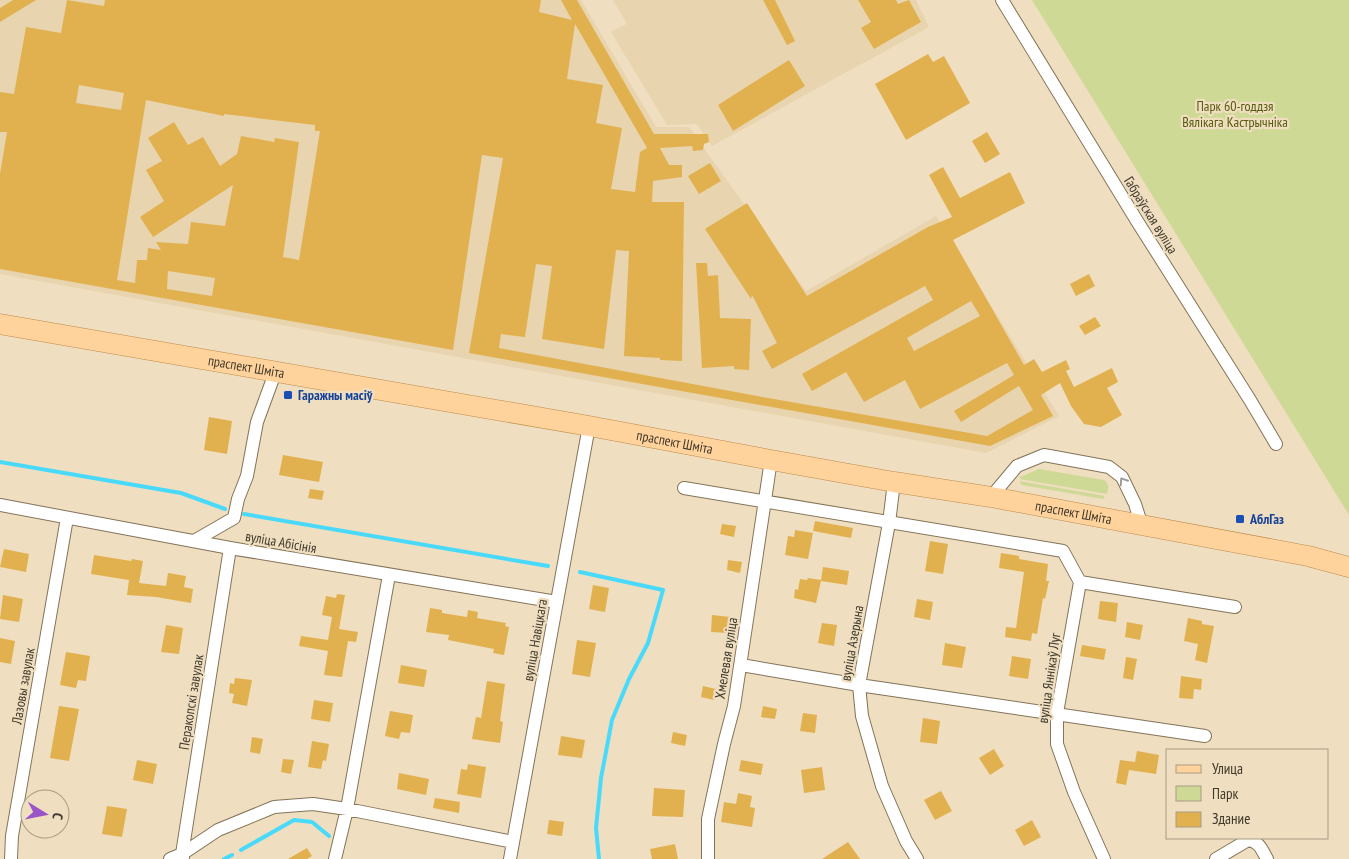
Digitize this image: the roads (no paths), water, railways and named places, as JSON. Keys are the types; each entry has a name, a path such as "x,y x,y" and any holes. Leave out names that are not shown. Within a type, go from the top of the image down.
{"main road":[{"name":"праспект Шміта","path":"0,324 589,426 894,482 991,497 1308,556 1349,567"}],"street":[{"name":"Габраўская вуліца","path":"1002,0 1276,444"},
{"path":"194,541 234,518 238,499 247,476 257,422 275,372"},
{"name":"вуліца Навіцкага","path":"510,859 589,426"},
{"path":"991,497 1017,466 1044,455 1109,467 1122,477 1135,504 1142,526"},
{"name":"Хмелевая вуліца","path":"708,859 708,819 734,706 771,460"},
{"name":"вуліца Азерына","path":"894,482 889,523 859,685 862,716 882,786 906,841 917,859"},
{"path":"684,488 1063,551 1080,582 1235,607"},
{"name":"вуліца Абісінія","path":"0,506 230,548 557,602"},
{"name":"Лазовы завулак","path":"11,859 12,836 67,518"},
{"name":"Перакопскі завулак","path":"183,856 230,548"},
{"path":"335,859 347,809 389,575"},
{"name":"вуліца Яннікаў Луг","path":"1080,582 1057,713 1057,744 1064,767 1104,859"},
{"path":"741,665 859,685 1206,736"},
{"path":"170,859 183,856 218,830 274,807 313,804 513,842"},
{"path":"1216,859 1248,840 1258,844 1267,859"}],"waterway":[{"path":"0,462 181,493 225,509"},
{"path":"244,514 548,566"},
{"path":"580,572 663,590 648,643 629,679 612,720 601,778 596,828 599,859"},
{"path":"241,850 294,820 312,822 329,836"},
{"path":"224,859 232,855"}],"place":[{"name":"Гаражны масіў","path":"288,395"},
{"name":"АблГаз","path":"1240,519"}],"park label":[{"name":"Парк 60-годдзя Вялікага Кастрычніка","path":"1235,114"}]}
